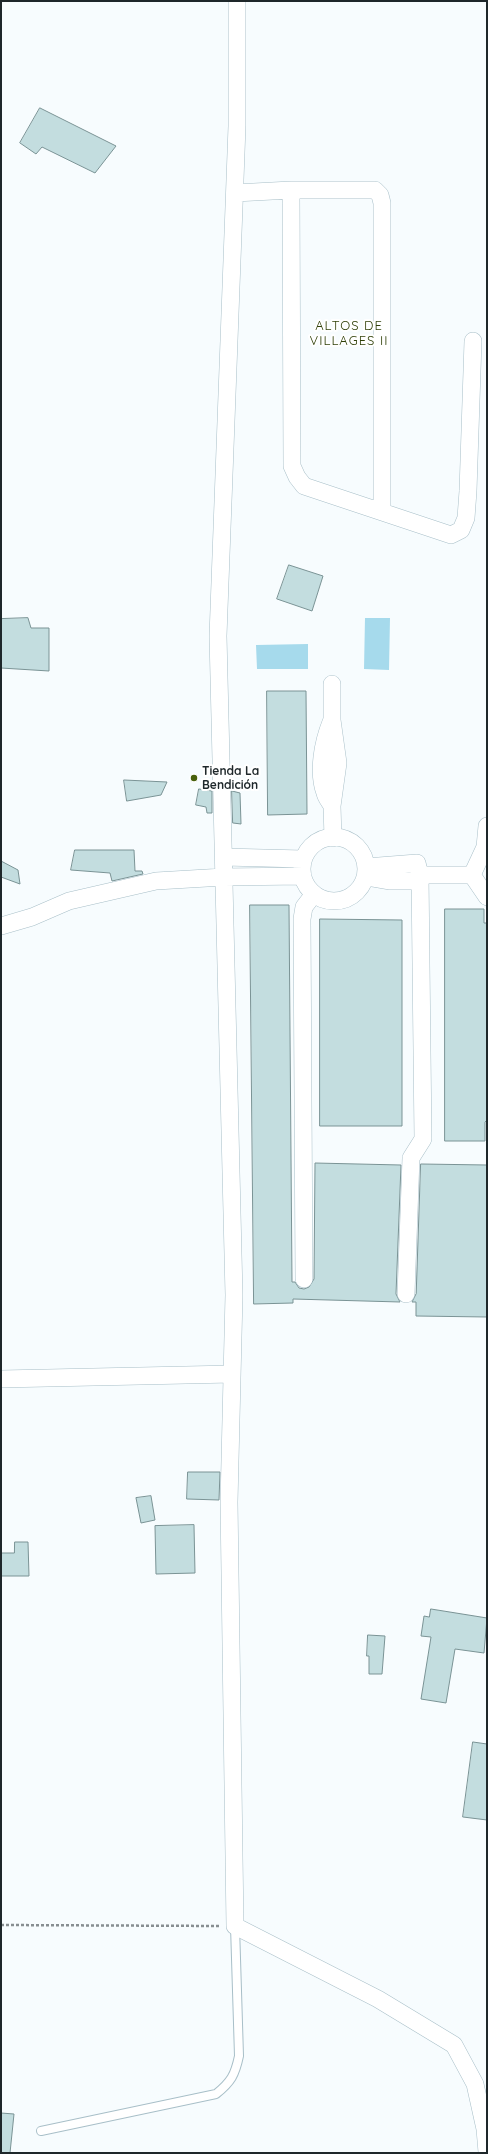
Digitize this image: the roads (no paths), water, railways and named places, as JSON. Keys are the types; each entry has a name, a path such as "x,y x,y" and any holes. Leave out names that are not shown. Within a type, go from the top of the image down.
{"street":[{"path":"237,1 237,126 235,193 218,636 234,1287 229,1502 235,1926 378,1999 454,2045 475,2084 485,2128 487,2152"},
{"path":"235,193 291,190 375,190 380,195 382,203 382,512"},
{"path":"291,190 292,466 297,477 304,486 451,535 461,530 466,518 468,491 473,341"},
{"path":"332,684 332,720 325,738 322,773 324,792 332,806 333,838"},
{"path":"472,876 485,847 487,826"},
{"path":"333,838 351,842 358,848 364,857 366,872 361,887 354,895 344,900 328,900 314,894 307,886 303,867 312,846 321,840 333,838"},
{"path":"224,857 303,867"},
{"path":"1,926 32,917 69,901 156,881 224,877 303,867"},
{"path":"366,872 389,881 416,882 420,875"},
{"path":"420,875 472,876"},
{"path":"406,1294 411,1158 423,1139 420,875"},
{"path":"472,876 487,897"},
{"path":"304,1280 302,919 304,907 314,894"},
{"path":"1,1379 232,1374"}],"lane":[{"path":"41,2130 216,2094 228,2085 236,2072 238,2056 235,1926"}],"place":[{"name":"Tienda La Bendición","path":"194,778"}],"district":[{"name":"ALTOS DE VILLAGES II","path":"349,334"}]}
